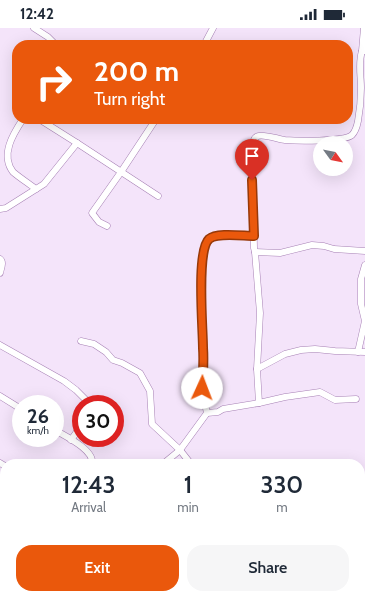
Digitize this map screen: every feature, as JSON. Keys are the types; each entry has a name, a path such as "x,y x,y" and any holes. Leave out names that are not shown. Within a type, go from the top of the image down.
{"street":[{"path":"34,28 51,40"},
{"path":"207,40 213,28"},
{"path":"259,403 257,369 260,313 254,248 253,140 257,136 261,136 285,140 311,141 344,138 352,135 356,127 360,110 360,59 364,51 364,28"},
{"path":"20,124 10,138 5,151 6,162 12,171 36,189"},
{"path":"47,124 158,196"},
{"path":"106,226 99,222 92,213 153,124"},
{"path":"0,209 6,208 44,184 77,143"},
{"path":"169,459 180,450 207,413 202,388 204,348 201,284 206,243 209,239 217,235 254,236"},
{"path":"255,252 280,253 312,245 334,249 365,251"},
{"path":"0,259 2,260 0,272"},
{"path":"257,369 285,354 301,350 315,349 362,352 365,321 361,304 361,279 365,265"},
{"path":"81,341 94,344 106,352 113,360 122,363 140,373 150,391 152,424 188,459"},
{"path":"0,345 64,381 81,395"},
{"path":"207,413 218,412 222,409 285,397 320,392 335,400 356,399"},
{"path":"0,396 12,403"},
{"path":"64,435 72,440"},
{"path":"82,447 90,454 92,459"}],"route":[{"path":"202,388 204,348 201,284 206,243 209,239 217,235 254,236 252,180"}]}
